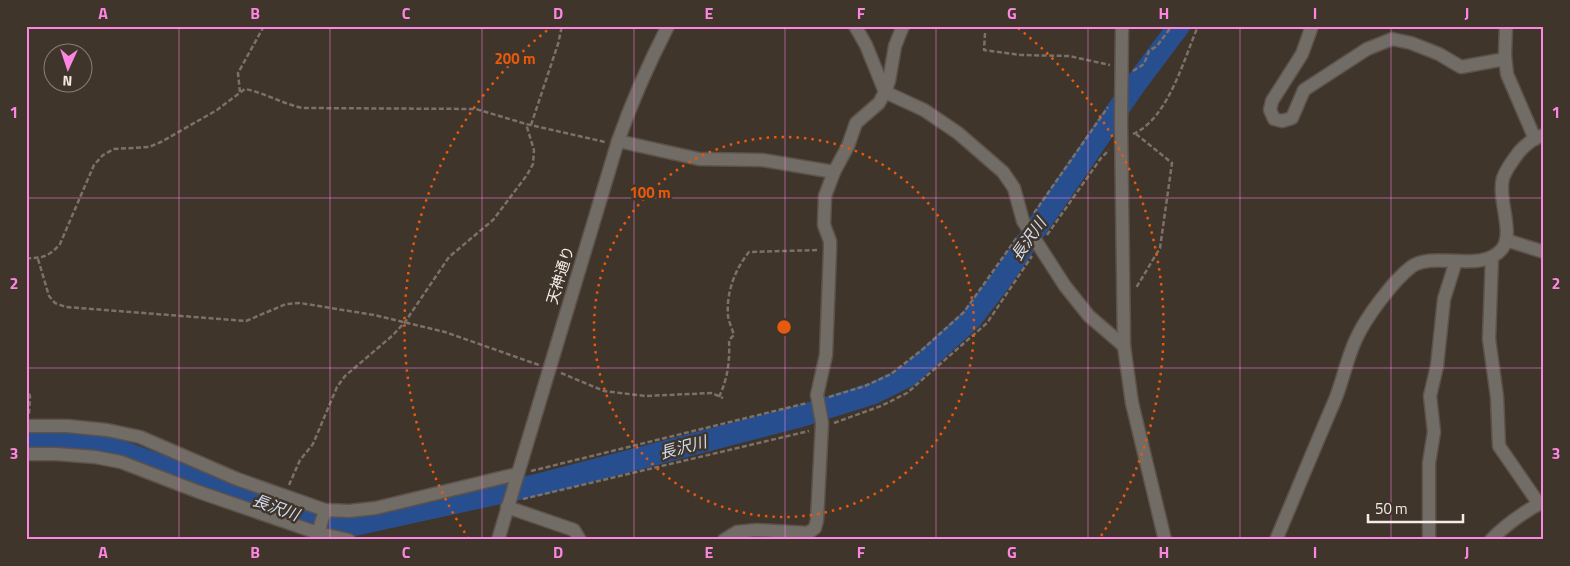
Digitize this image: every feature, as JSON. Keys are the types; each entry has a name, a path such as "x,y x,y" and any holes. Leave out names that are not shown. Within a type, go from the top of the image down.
{"street":[{"name":"天神通り","path":"498,540 617,143 627,113 668,26"},
{"path":"855,26 866,44 885,92 931,114 958,133 1003,172 1014,188 1026,225 1065,286 1089,316 1124,346"},
{"path":"724,540 738,532 766,535 808,533 815,528 822,425 817,395 826,355 830,249 830,241 824,225 825,196 834,172 848,146 856,123 879,103 885,92 889,81 894,46 903,26"},
{"path":"1122,26 1122,301 1124,346 1132,403 1165,540"},
{"path":"1312,26 1302,54 1272,101 1270,110 1274,119 1282,121 1292,118 1304,90 1367,50 1392,39 1411,43 1438,54 1461,67 1505,59"},
{"path":"1276,540 1339,390 1356,339 1382,297 1399,277 1414,265 1428,262 1478,260 1492,257 1503,248 1507,237 1502,196 1503,178 1511,162 1524,147 1539,138 1507,74 1505,59 1506,26"},
{"path":"617,143 699,159 762,160 834,172"},
{"path":"1506,240 1544,252"},
{"path":"1491,540 1506,524 1541,502 1499,446 1497,397 1489,339 1492,257"},
{"path":"1429,540 1429,464 1434,432 1430,396 1437,366 1444,299 1456,261"},
{"path":"27,426 67,426 107,430 140,438 236,479 325,510 349,511 376,508 517,474"},
{"path":"26,454 95,457 121,462 317,535 349,540"},
{"path":"509,503 574,530 580,540"},
{"path":"317,535 325,510"}],"path":[{"path":"240,92 238,73 264,26"},
{"path":"531,125 558,44 562,26"},
{"path":"517,474 818,401 865,386 891,374 924,349 964,312 1105,111 1121,79 1144,64 1149,51 1157,46 1172,26"},
{"path":"509,503 822,425 881,406 907,393 987,323 1037,244 1101,158 1121,138 1136,134 1150,122 1167,101 1198,26"},
{"path":"986,34 984,50 1021,55 1069,56 1121,79"},
{"path":"26,258 38,259 52,253 60,244 94,165 103,155 114,149 148,147 161,142 217,110 245,89 303,108 476,109 526,124 617,143"},
{"path":"285,496 300,460 313,444 337,387 345,376 392,336 405,322 449,257 493,220 527,175 533,164 534,150 526,124"},
{"path":"1122,301 1138,287 1160,248 1172,163 1136,134"},
{"path":"38,259 48,296 55,303 66,307 246,321 286,304 300,303 374,315 445,332 604,391 645,396 712,393 721,397 728,369 729,340 734,335 728,315 729,292 740,264 749,252 830,249"},
{"path":"26,387 30,396 27,426"}],"waterway":[{"name":"長沢川","path":"26,443 53,442 110,447 306,519 345,527 541,484 801,416 874,393 908,376 971,319 998,284 1134,86 1179,26"}]}
